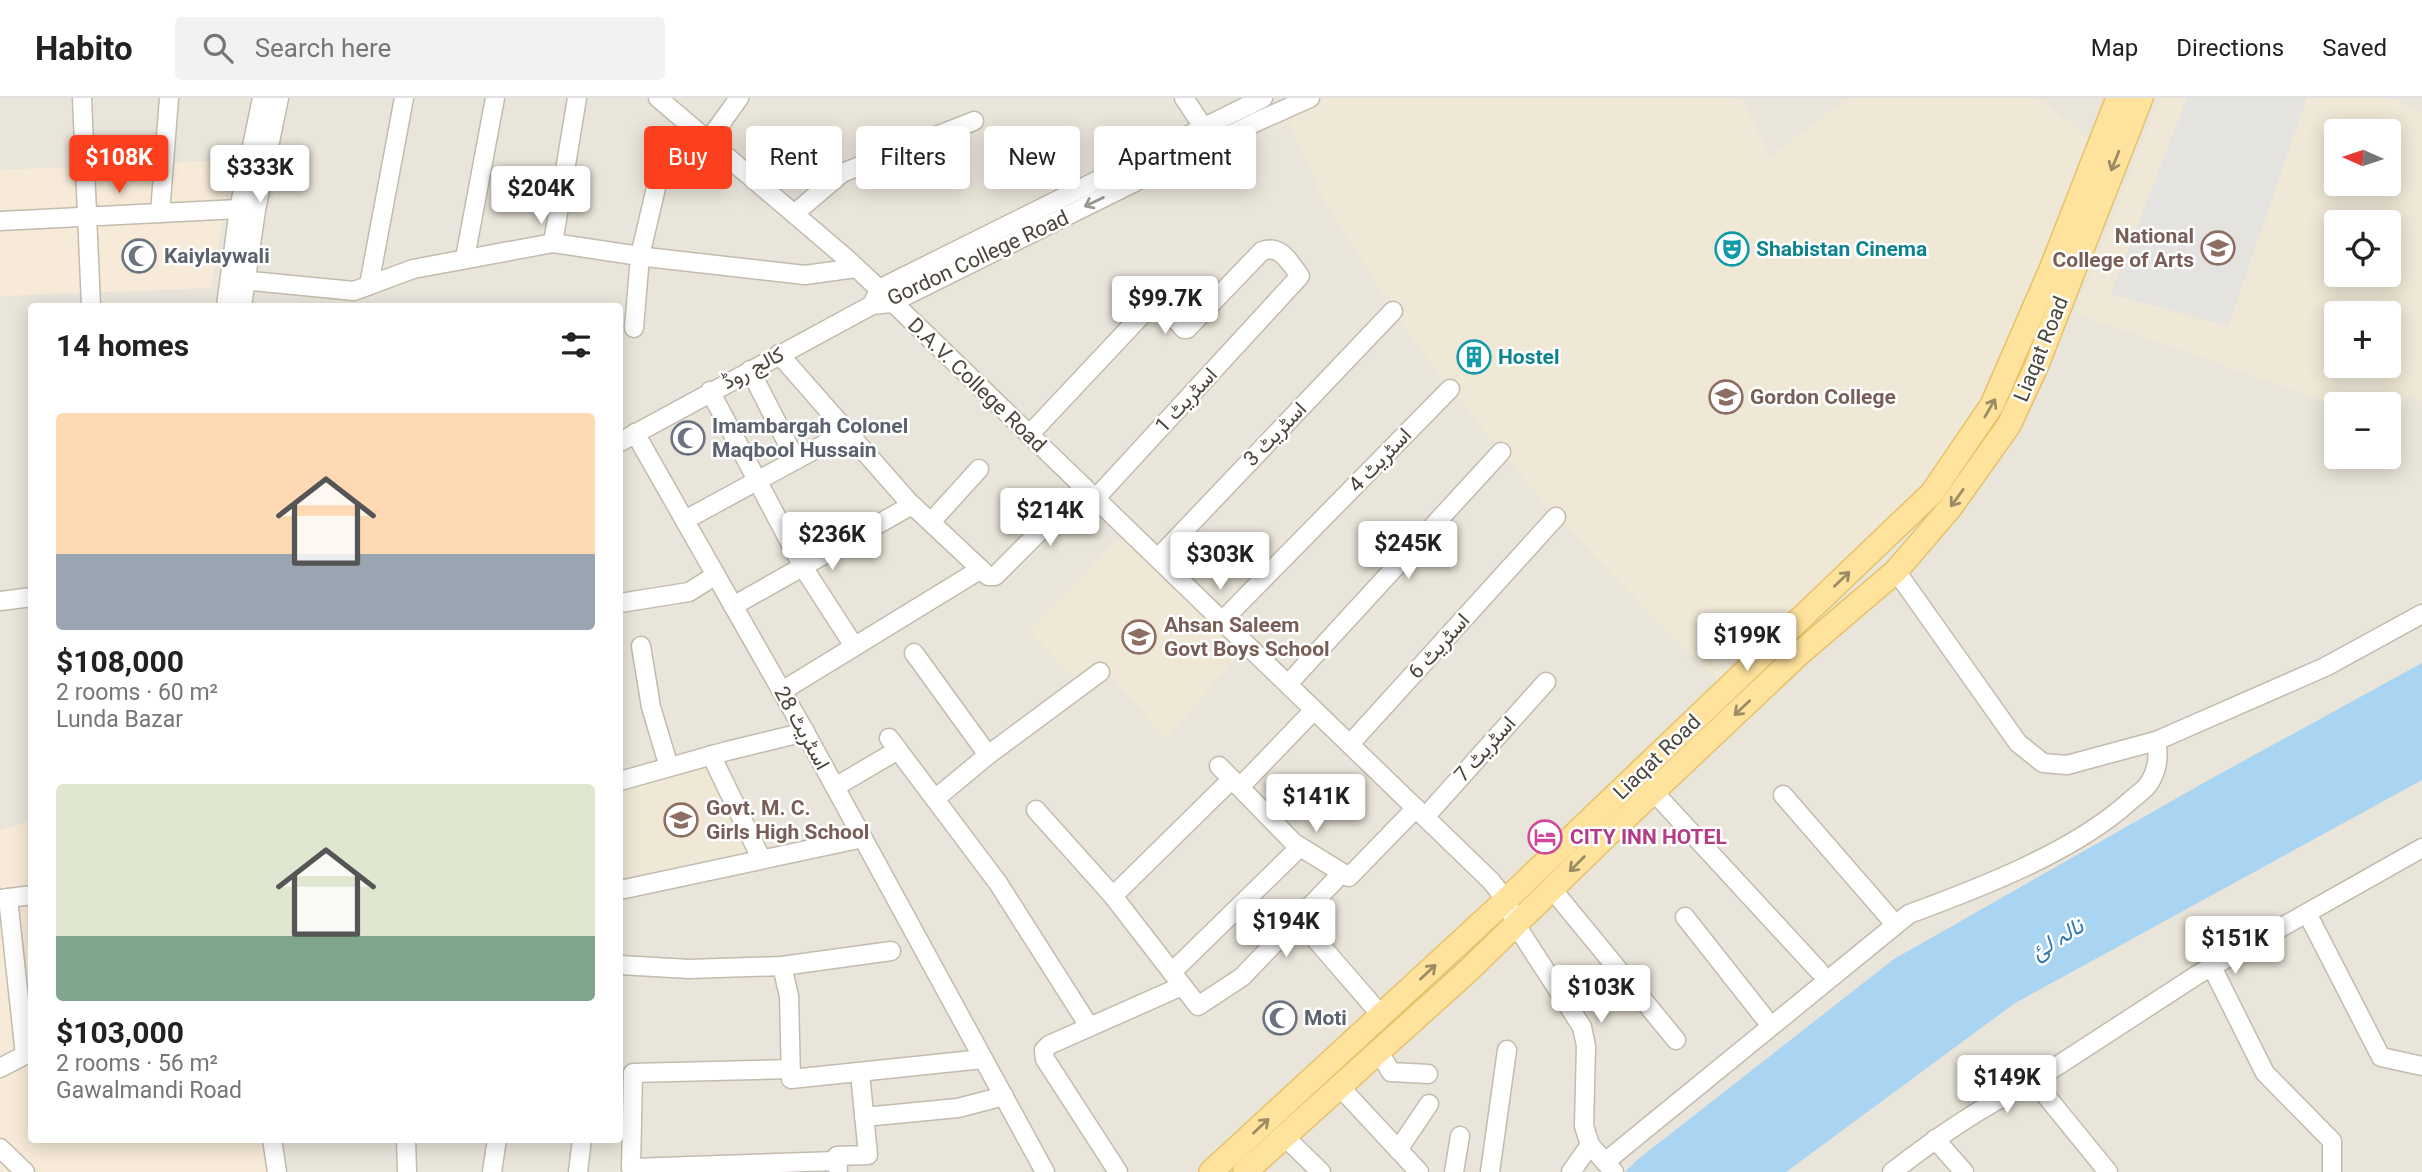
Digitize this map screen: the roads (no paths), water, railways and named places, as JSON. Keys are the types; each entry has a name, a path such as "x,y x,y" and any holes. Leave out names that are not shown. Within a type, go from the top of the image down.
{"main road":[{"name":"Liaqat Road","path":"1211,1172 1506,900 1932,494 1992,405 2052,267 2118,98"},
{"name":"Liaqat Road","path":"1259,1167 1285,1137 1516,925 1800,653 1896,571 1950,508 2009,425 2036,367 2141,98"}],"street":[{"path":"82,98 91,303"},
{"path":"160,213 169,98"},
{"path":"242,303 238,279 239,209 262,98"},
{"path":"227,303 238,279 256,210 279,98"},
{"path":"369,285 404,98"},
{"path":"465,258 495,98"},
{"path":"554,243 577,98"},
{"name":"D.A.V. College Road","path":"659,98 691,126"},
{"path":"719,126 739,98"},
{"path":"1184,98 1203,126"},
{"name":"Gordon College Road","path":"1208,126 1263,98"},
{"name":"Gordon College Road","path":"881,299 1310,98"},
{"path":"794,214 842,173 974,121"},
{"name":"D.A.V. College Road","path":"732,161 856,268 881,299 1090,493 1491,880 1506,900 1516,925 1582,1027 1586,1046 1584,1126 1590,1144"},
{"name":"Gordon College Road","path":"881,299 1094,186"},
{"path":"634,328 640,256 656,189"},
{"path":"0,221 239,209"},
{"path":"238,279 354,291 413,269 554,243 805,275 856,268"},
{"name":"اسٹریٹ 1","path":"1029,435 1153,303 1163,305 1184,329 1187,329 1262,251 1271,248 1279,250 1300,276 1090,493"},
{"name":"کالج روڈ","path":"627,438 881,299"},
{"name":"اسٹریٹ 3","path":"1157,558 1393,311"},
{"path":"779,354 912,505 988,576 995,576 1090,493"},
{"path":"750,370 796,460"},
{"name":"اسٹریٹ 4","path":"1222,621 1450,389"},
{"path":"710,391 803,566 854,646"},
{"path":"685,520 847,432"},
{"name":"اسٹریٹ 28","path":"627,438 685,520 805,732 1045,1172"},
{"path":"1288,684 1500,452"},
{"path":"931,522 979,469"},
{"path":"733,606 912,505"},
{"name":"اسٹریٹ 6","path":"1350,744 1556,517"},
{"path":"782,691 981,569"},
{"path":"1896,571 2018,743 2043,764 2067,765 2156,741 2325,667 2422,614"},
{"path":"623,603 689,592 716,575"},
{"path":"0,601 28,598"},
{"path":"641,646 651,707 669,767"},
{"path":"915,653 988,755"},
{"path":"935,799 988,755 1100,672"},
{"name":"اسٹریٹ 7","path":"1342,873 1349,877 1420,812 1546,682"},
{"path":"1113,896 1230,777 1314,710"},
{"path":"623,780 805,732"},
{"path":"1571,1172 1590,1144 1609,1167 1771,1026 1909,914 1965,894 2042,858 2114,816 2150,783 2159,758 2156,741"},
{"path":"835,787 894,744 998,883 1089,1026"},
{"path":"711,755 761,858"},
{"path":"1036,810 1113,896 1198,1006 1242,976 1342,873 1300,847 1230,777"},
{"path":"1653,791 1819,971"},
{"path":"1783,795 1895,924"},
{"path":"623,889 863,838"},
{"path":"1118,1172 1045,1059 1044,1050 1177,979 1300,847"},
{"path":"1892,1172 1987,1104 2034,1080 2212,967 2422,848"},
{"path":"1552,889 1676,1040"},
{"path":"0,1068 28,1051 4,899 28,896"},
{"path":"2307,913 2381,1057 2422,1066"},
{"path":"1685,917 1771,1026"},
{"path":"1298,919 1381,1015"},
{"path":"623,965 689,969 782,966 891,951"},
{"path":"782,966 789,996 791,1079 983,1059"},
{"path":"2212,967 2265,1073 2332,1140 2332,1172"},
{"path":"1490,1172 1507,1049"},
{"path":"1379,1052 1391,1072 1428,1074"},
{"path":"791,1069 634,1073 626,1114 631,1168 838,1166 836,1156 867,1155 860,1073"},
{"path":"2034,1080 2108,1172"},
{"path":"1340,1087 1419,1172"},
{"path":"864,1117 958,1108 1004,1096"},
{"path":"1398,1150 1429,1104"},
{"path":"1454,1172 1460,1136"},
{"path":"1285,1137 1321,1172"},
{"path":"1935,1139 1964,1172"},
{"path":"273,1143 277,1172"},
{"path":"406,1143 407,1172"},
{"path":"492,1172 496,1143"},
{"path":"578,1172 582,1143"},
{"path":"0,1148 25,1172"}],"water":[{"name":"نالہ لئ","path":"2422,663 2422,780 2015,1003 1786,1172 1625,1172 1894,959 2207,781"}],"place":[{"name":"National College of Arts","path":"2218,248"},
{"name":"Shabistan Cinema","path":"1732,249"},
{"name":"Kaiylaywali","path":"139,256"},
{"name":"Hostel","path":"1474,357"},
{"name":"Gordon College","path":"1726,397"},
{"name":"Imambargah Colonel Maqbool Hussain","path":"688,438"},
{"name":"Ahsan Saleem Govt Boys School","path":"1139,637"},
{"name":"Govt. M. C. Girls High School","path":"681,820"},
{"name":"CITY INN HOTEL","path":"1545,837"},
{"name":"Moti","path":"1280,1018"}]}
